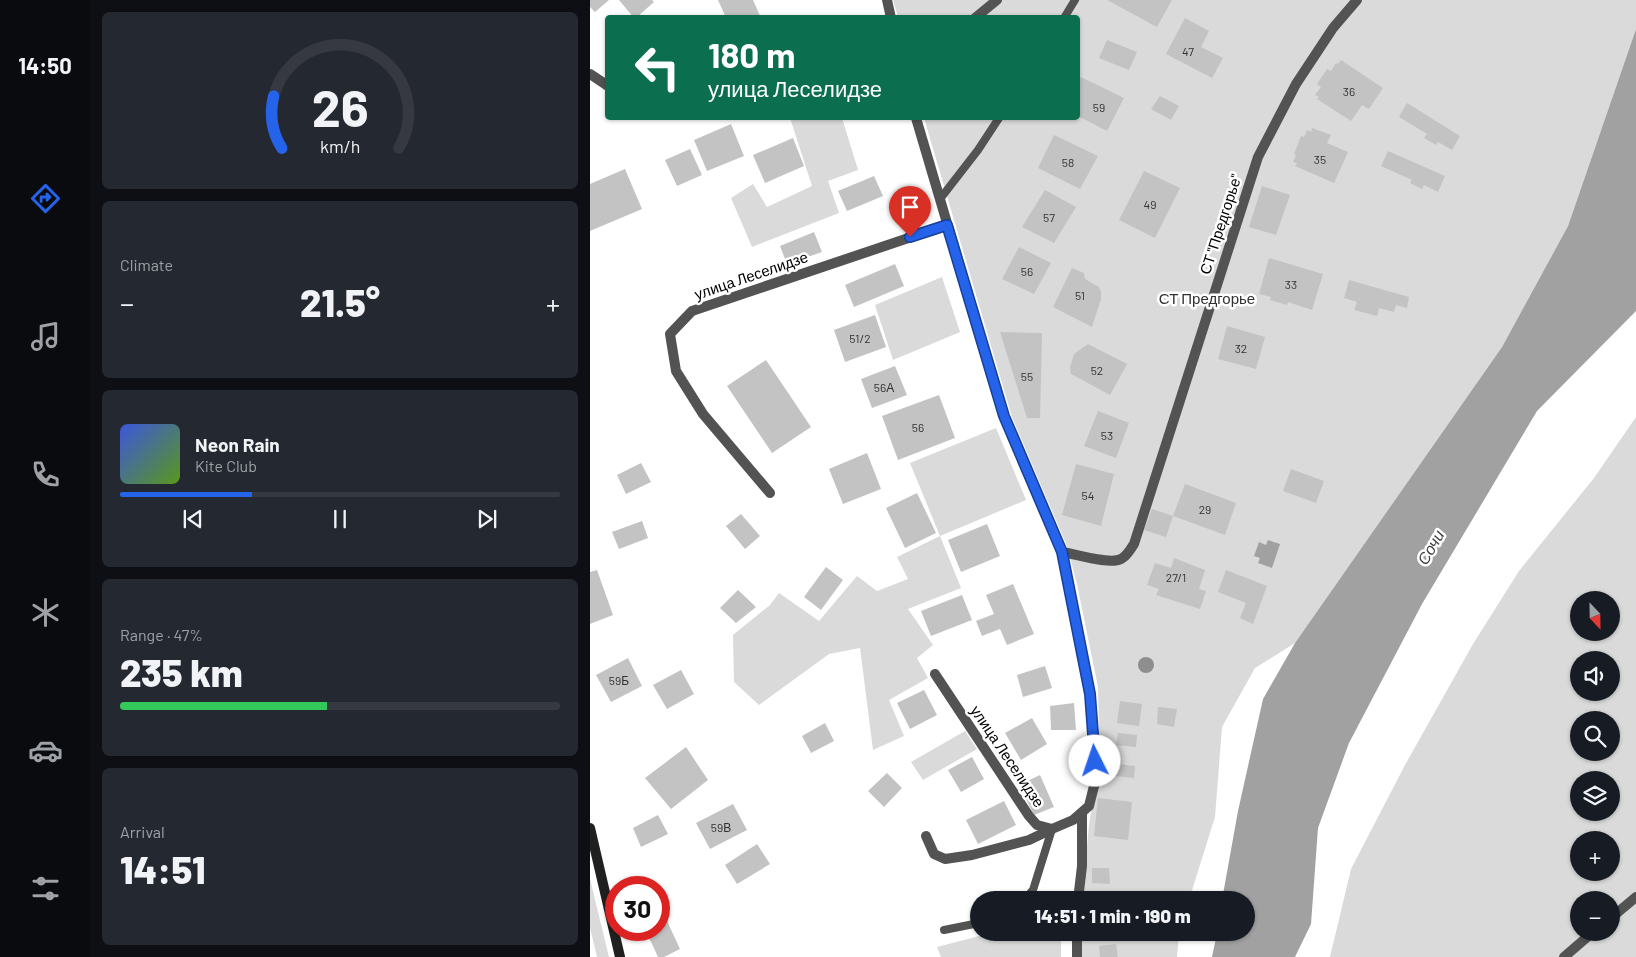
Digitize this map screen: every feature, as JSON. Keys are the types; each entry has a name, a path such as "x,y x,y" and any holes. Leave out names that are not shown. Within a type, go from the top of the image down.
{"street":[{"path":"887,0 890,15"},
{"path":"980,15 997,0"},
{"name":"СТ \"Предгорье\"","path":"1062,552 1112,561 1121,559 1129,553 1134,544 1258,156 1296,84 1333,28 1357,0"},
{"path":"590,74 605,84"},
{"path":"917,120 1004,416 1062,552 1091,703 1096,778 1089,806 1082,813 1073,820 1029,840 972,855 945,859 934,854 926,836"},
{"name":"улица Леселидзе","path":"770,493 703,414 676,371 670,334 692,311 947,225"},
{"name":"улица Леселидзе","path":"935,674 1028,816 1037,825 1052,829"},
{"path":"1079,891 1082,866 1082,813"},
{"path":"590,828 620,957"},
{"path":"1620,910 1636,897"},
{"path":"1077,941 1077,957"},
{"path":"1564,957 1583,941"}],"lane":[{"path":"1066,15 1075,0"},
{"path":"940,199 978,150 998,120"},
{"path":"1032,891 1052,829"},
{"path":"944,930 970,925"}],"green space":[{"name":"СТ Предгорье","path":"893,0 1636,0 1636,29 1568,226 1502,347 1295,643 1255,668 1222,727 1215,817 1192,891 1083,891 1089,824 1094,796 1100,780 1098,687 1077,584 1067,546 1012,417 925,120 1080,120 1080,15 897,15"},
{"path":"791,120 843,120 858,170 828,181 839,213 752,247 731,198 753,184 767,207 812,186"},
{"path":"942,277 960,332 893,360 875,305"},
{"path":"1636,417 1636,957 1330,957 1351,869 1405,765 1473,644 1519,571 1594,478"},
{"path":"996,428 1026,500 940,536 910,463"},
{"path":"940,536 961,588 908,609 933,645 917,658 928,678 889,700 904,736 873,750 860,648 829,654 759,705 734,682 733,635 770,605 779,593 819,621 857,576 877,591 908,579 897,557"},
{"path":"965,731 977,749 923,780 911,762"},
{"path":"590,879 609,957 597,957 590,928"},
{"path":"970,938 970,941 1061,941 1061,957 941,957 937,947"},
{"path":"1080,941 1178,941 1177,957 1081,957"}],"water":[{"name":"Сочи","path":"1636,29 1636,311 1537,411 1422,604 1349,743 1318,828 1311,924 1295,957 1212,957 1215,941 1255,941 1255,891 1224,891 1238,811 1263,699 1295,643 1502,347 1568,226"},
{"path":"1268,540 1280,544 1272,568 1258,563 1260,558 1254,556 1259,542 1266,545"}],"building":[{"path":"590,0 609,0 595,12 590,7"},
{"path":"619,0 652,0 654,2 639,15 632,15"},
{"path":"718,0 753,0 760,15 725,15"},
{"path":"1107,0 1172,0 1157,27"},
{"path":"1185,18 1209,31 1201,47 1223,58 1212,78 1166,54"},
{"path":"1107,40 1137,52 1129,70 1099,58"},
{"path":"1341,60 1383,88 1369,109 1362,105 1351,121 1317,99 1319,97 1315,95 1321,87 1317,84 1327,69 1331,71 1336,63 1338,64"},
{"path":"1081,77 1124,98 1107,131 1080,117"},
{"path":"1160,96 1179,106 1171,120 1151,109"},
{"path":"1407,103 1460,136 1452,150 1438,142 1436,145 1424,138 1427,134 1399,117"},
{"path":"731,124 744,156 707,171 694,140"},
{"path":"1312,128 1331,135 1327,143 1348,152 1334,183 1295,166 1297,163 1293,162 1301,136 1304,137 1307,130 1311,132"},
{"path":"1054,135 1098,156 1080,189 1038,168"},
{"path":"793,138 804,166 765,183 753,155"},
{"path":"690,149 702,175 677,186 665,160"},
{"path":"1388,151 1445,176 1438,192 1424,185 1422,189 1410,183 1412,180 1381,166"},
{"path":"625,169 642,209 590,231 590,184"},
{"path":"1144,171 1180,188 1155,238 1119,220"},
{"path":"874,176 883,196 847,211 838,191"},
{"path":"1262,186 1290,195 1276,235 1249,227"},
{"path":"1045,190 1076,207 1054,243 1022,227"},
{"path":"814,232 822,252 787,264 780,246"},
{"path":"1019,247 1051,263 1034,294 1002,279"},
{"path":"1269,258 1323,274 1312,310 1288,302 1287,305 1270,300 1271,297 1259,294"},
{"path":"895,264 904,286 854,307 845,285"},
{"path":"1072,268 1084,273 1085,279 1099,287 1101,292 1101,299 1092,327 1053,307"},
{"path":"1349,280 1409,297 1407,308 1396,305 1394,312 1379,308 1377,316 1354,310 1357,302 1344,298"},
{"path":"875,315 886,347 845,362 834,330"},
{"path":"1227,326 1265,337 1256,369 1218,359"},
{"path":"1000,332 1042,333 1040,418 1027,418"},
{"path":"1088,344 1127,364 1110,395 1071,374 1070,367 1074,354"},
{"path":"766,360 811,427 772,453 727,386"},
{"path":"895,366 907,395 872,408 861,379"},
{"path":"939,395 955,438 898,460 882,416"},
{"path":"1098,411 1129,423 1116,458 1084,446"},
{"path":"867,453 881,489 843,504 829,469"},
{"path":"641,463 651,482 626,494 617,475"},
{"path":"1076,464 1114,474 1101,526 1062,515"},
{"path":"1291,469 1324,481 1316,503 1283,491"},
{"path":"1185,484 1236,503 1225,535 1173,516"},
{"path":"917,493 936,533 905,548 886,508"},
{"path":"1152,509 1173,516 1166,537 1144,530"},
{"path":"741,514 760,536 745,549 726,526"},
{"path":"642,521 648,538 619,549 612,532"},
{"path":"987,524 1000,556 961,572 948,540"},
{"path":"1174,558 1205,570 1199,589 1206,591 1200,609 1156,595 1159,589 1147,585 1155,563 1171,568"},
{"path":"826,567 843,580 821,610 804,597"},
{"path":"597,570 613,615 590,624 590,572"},
{"path":"1226,570 1267,586 1253,624 1240,618 1246,603 1218,592"},
{"path":"1013,584 1034,634 1007,645 1000,629 982,636 976,621 994,614 986,595"},
{"path":"738,590 756,607 736,623 720,608"},
{"path":"962,595 972,620 931,636 921,611"},
{"path":"628,658 642,686 611,702 596,675"},
{"path":"1045,666 1052,688 1023,697 1017,675"},
{"path":"681,670 694,694 667,709 653,685"},
{"path":"924,690 937,715 910,729 897,703"},
{"path":"1120,701 1142,704 1139,726 1117,723"},
{"path":"1074,703 1076,730 1051,730 1050,706"},
{"path":"1158,707 1177,709 1174,727 1157,724"},
{"path":"1032,718 1047,744 1021,760 1005,733"},
{"path":"825,723 834,741 811,753 802,736"},
{"path":"1118,733 1137,735 1136,747 1116,745"},
{"path":"686,747 708,780 671,809 645,778"},
{"path":"972,757 984,779 961,792 948,770"},
{"path":"1116,764 1135,766 1134,778 1115,776"},
{"path":"887,773 902,788 884,807 868,791"},
{"path":"1040,775 1054,807 1034,815 1019,785"},
{"path":"1098,798 1132,802 1128,840 1094,836"},
{"path":"1004,801 1016,825 978,844 966,820"},
{"path":"733,804 747,830 710,849 696,823"},
{"path":"658,815 668,834 641,847 633,828"},
{"path":"757,844 770,864 737,884 725,865"},
{"path":"1092,868 1109,868 1110,884 1092,883"},
{"path":"670,927 680,949 664,957 658,957 651,941 670,941"},
{"path":"1116,944 1118,957 1100,957 1099,946"}],"route":[{"path":"910,237 947,225 1004,416 1062,552 1090,694 1095,761"}]}
